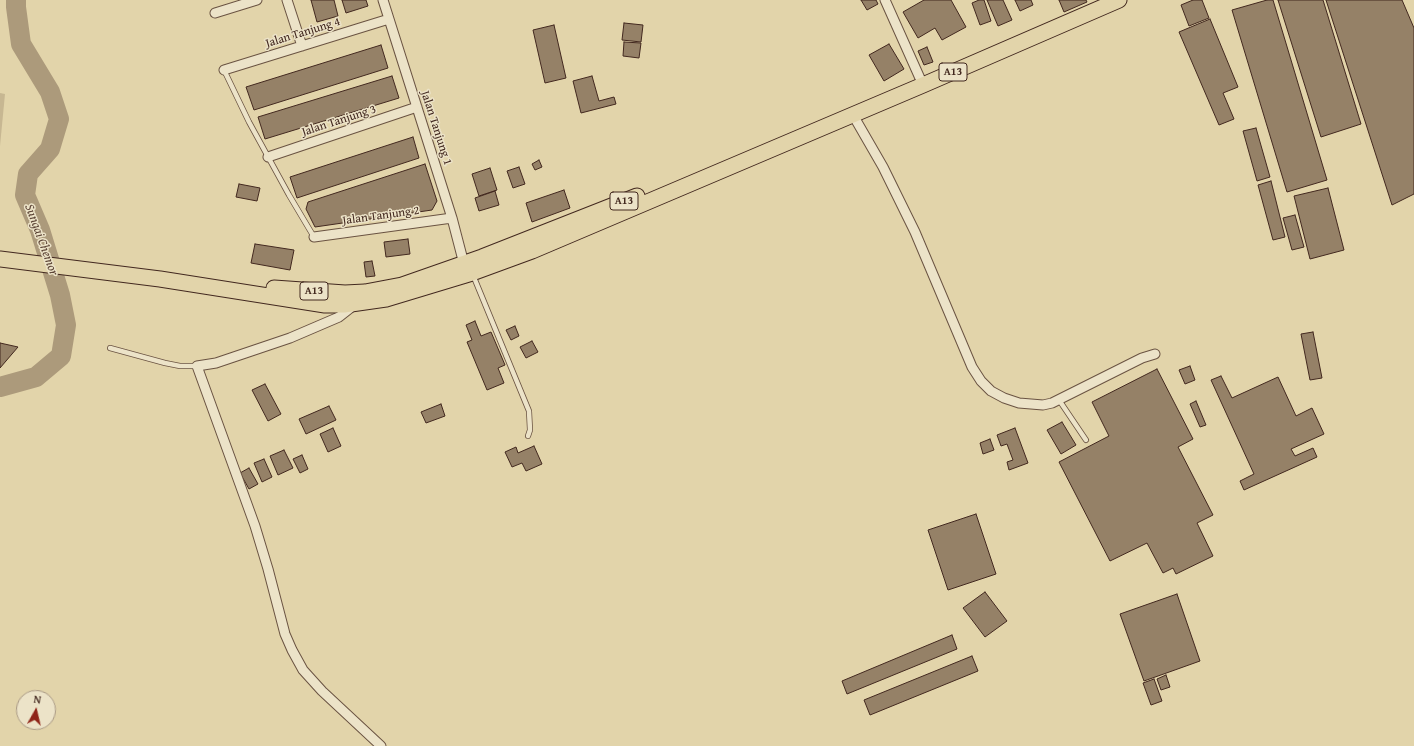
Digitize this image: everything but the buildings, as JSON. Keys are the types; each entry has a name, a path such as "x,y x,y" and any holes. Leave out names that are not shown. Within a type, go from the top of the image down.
{"main road":[{"name":"A13","path":"160,279 307,291 344,293 365,292 402,285 479,265 505,261 590,227 1119,0"},
{"name":"A13","path":"0,259 160,279 325,305 356,304 386,299 442,283 462,268 468,269 723,162 786,142"}],"street":[{"path":"215,13 257,0"},
{"path":"287,0 302,46"},
{"name":"Jalan Tanjung 1","path":"383,0 468,269"},
{"path":"885,0 923,85"},
{"name":"Jalan Tanjung 4","path":"224,70 389,19"},
{"name":"Jalan Tanjung 3","path":"268,157 417,107"},
{"path":"853,115 883,167 915,232 972,367 990,391 1019,403 1043,405 1052,403 1142,358 1155,354"},
{"name":"Jalan Tanjung 2","path":"314,237 452,218"},
{"path":"356,304 339,317 298,335 216,363 197,366 255,526 285,634 292,650 303,670 322,691 381,746"}],"lane":[{"path":"224,70 249,122 314,237"},
{"path":"468,269 529,411 530,430 528,436"},
{"path":"110,348 165,363 180,366 197,366"},
{"path":"1059,400 1086,440"}],"shaded area":[{"path":"0,93 5,94 0,146"}],"waterway":[{"name":"Sungai Chemor","path":"0,387 36,377 61,356 66,325 60,295 40,230 25,195 28,174 50,149 59,119 50,92 21,44 16,0"}]}
